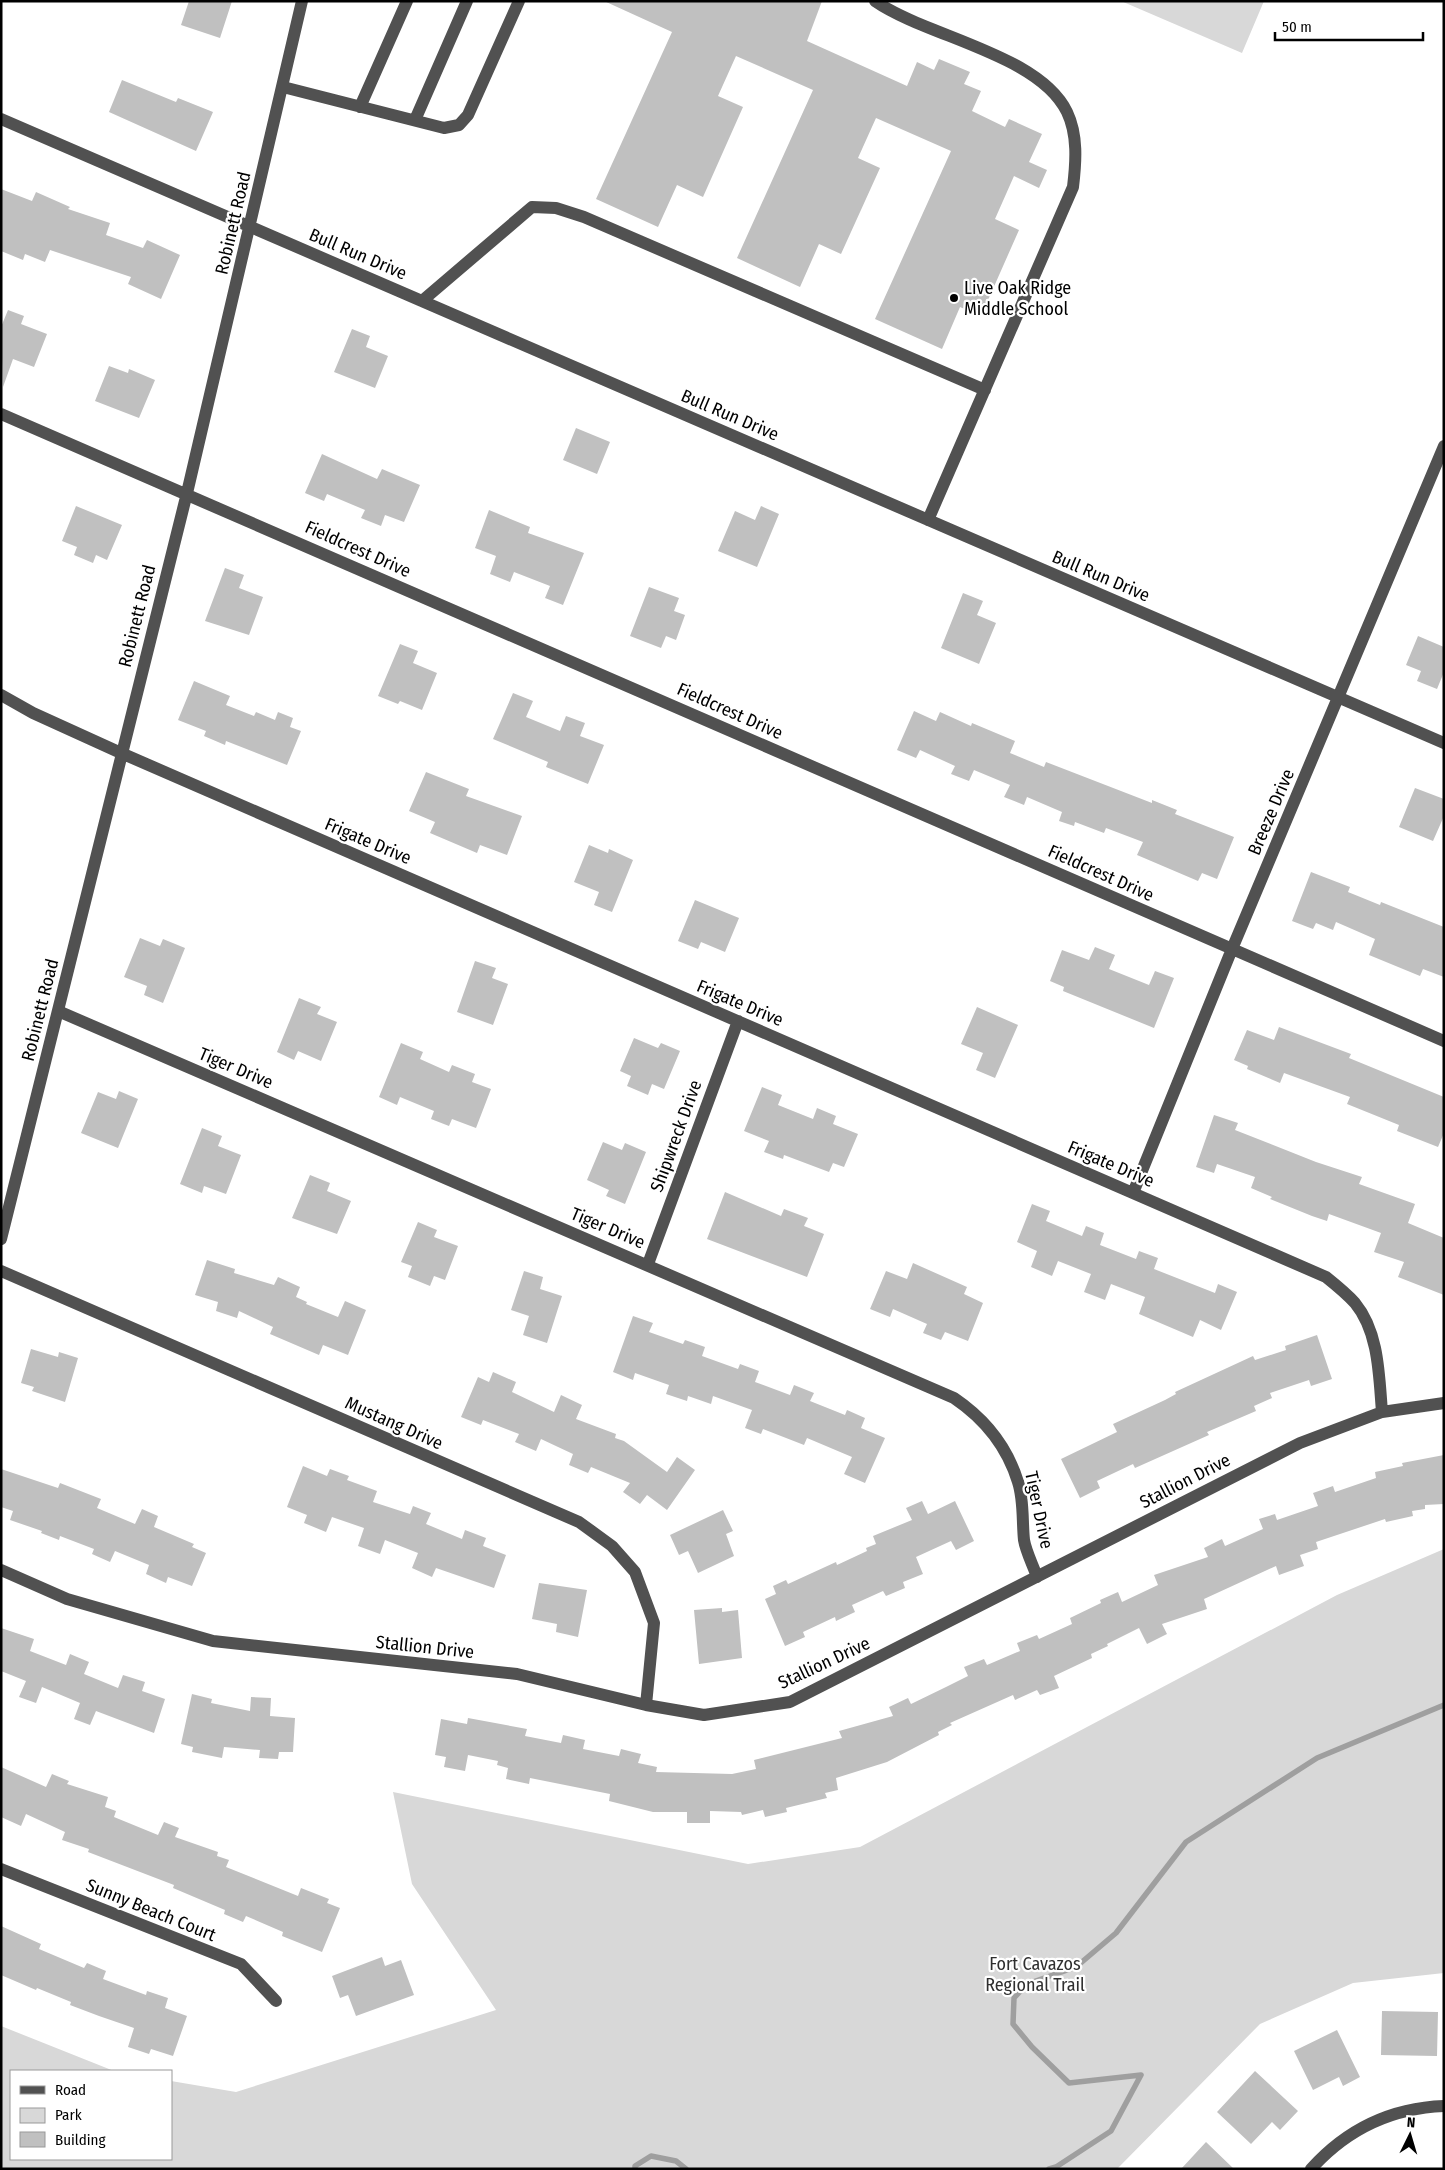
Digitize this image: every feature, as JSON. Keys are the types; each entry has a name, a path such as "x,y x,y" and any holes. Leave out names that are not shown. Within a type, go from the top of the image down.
{"street":[{"name":"Robinett Road","path":"1,1238 251,227 302,1"},
{"path":"360,107 407,1"},
{"path":"415,120 467,1"},
{"path":"283,88 444,128 459,125 468,114 519,1"},
{"path":"875,1 899,14 1030,72 1051,91 1067,112 1076,146 1073,187 928,520"},
{"name":"Bull Run Drive","path":"1,119 1444,743"},
{"path":"422,301 532,206 556,208 584,217 985,390"},
{"name":"Fieldcrest Drive","path":"1,414 1444,1041"},
{"name":"Breeze Drive","path":"1133,1193 1232,949 1441,459 1444,446"},
{"name":"Frigate Drive","path":"1,695 33,713 121,753 1326,1277 1356,1304 1370,1329 1378,1363 1382,1412"},
{"name":"Tiger Drive","path":"58,1011 648,1264 954,1398 973,1411 991,1430 1008,1456 1019,1484 1025,1542 1037,1576"},
{"name":"Shipwreck Drive","path":"648,1264 738,1021"},
{"name":"Mustang Drive","path":"1,1270 579,1522 612,1546 635,1572 654,1623 646,1704"},
{"name":"Stallion Drive","path":"1,1570 66,1599 213,1641 517,1674 646,1704 704,1714 790,1702 1300,1443 1382,1412 1444,1403"},
{"name":"Sunny Beach Court","path":"1,1869 241,1964 276,2001"},
{"path":"1311,2169 1328,2150 1351,2134 1380,2120 1415,2107 1444,2106"}],"green space":[{"path":"1121,1 1264,1 1242,53"},
{"name":"Fort Cavazos Regional Trail","path":"1444,1549 1444,1973 1353,1983 1260,2024 1117,2169 1,2169 1,2026 111,2070 10,2070 10,2160 172,2160 172,2081 236,2092 496,2010 412,1884 393,1792 748,1864 860,1847 1337,1595"}],"building":[{"path":"189,1 232,1 220,38 181,25"},
{"name":"Live Oak Ridge Middle School","path":"604,1 822,1 807,41 907,86 917,62 934,70 939,59 970,72 964,84 981,91 972,111 1005,127 1009,119 1042,134 1029,162 1047,170 1039,188 1014,176 995,219 1019,230 981,316 960,307 942,349 875,319 951,151 876,118 858,158 880,168 841,254 819,244 800,287 737,258 813,90 736,56 718,96 743,107 703,197 677,185 658,227 596,199 672,32"},
{"path":"122,80 176,102 178,98 213,112 196,151 109,112"},
{"path":"1,189 32,201 36,192 70,207 68,209 110,223 106,235 143,248 147,240 180,255 161,299 128,284 131,277 50,250 45,262 25,254 23,260 1,251"},
{"path":"8,310 24,316 21,324 47,334 34,367 13,359 3,387 1,327"},
{"path":"352,329 370,336 366,347 388,356 375,388 334,372"},
{"path":"109,366 128,373 129,369 155,380 139,418 95,401"},
{"path":"576,428 610,442 597,474 563,460"},
{"path":"322,454 377,479 382,469 420,485 404,522 385,515 381,526 361,518 365,510 327,494 324,501 305,493"},
{"path":"76,506 122,525 107,560 96,555 93,563 74,555 77,547 62,541"},
{"path":"761,506 779,514 757,567 718,551 735,511 755,520"},
{"path":"489,510 530,527 528,533 584,553 563,605 545,598 550,586 514,572 510,582 490,574 496,556 475,548"},
{"path":"225,568 244,575 239,588 263,597 249,635 205,621"},
{"path":"649,587 679,598 674,611 685,615 676,640 666,636 661,648 630,636"},
{"path":"963,593 983,601 977,615 996,623 979,664 941,648"},
{"path":"1418,636 1444,647 1444,672 1437,689 1417,681 1421,671 1406,665"},
{"path":"400,644 418,651 413,663 437,673 422,710 400,701 398,704 378,696"},
{"path":"194,681 230,696 226,705 254,716 256,712 275,720 278,712 293,718 290,727 301,731 287,765 226,741 225,745 204,736 206,731 178,720"},
{"path":"513,693 533,701 526,717 560,731 566,716 585,723 580,736 604,745 588,784 546,767 548,762 493,739"},
{"path":"914,711 936,721 940,712 971,726 972,723 1015,741 1010,753 1044,767 1046,762 1152,803 1152,800 1177,810 1175,814 1234,837 1217,879 1202,873 1198,881 1137,855 1143,842 1106,828 1104,833 1075,822 1074,826 1059,821 1062,812 1027,797 1024,805 1004,797 1010,785 974,770 969,781 951,774 955,766 920,750 916,758 897,750"},
{"path":"426,772 469,789 466,796 522,816 507,855 480,845 477,853 430,833 435,822 409,811"},
{"path":"1415,788 1444,799 1444,816 1433,841 1399,827"},
{"path":"589,845 608,853 609,849 633,860 612,912 594,905 599,892 574,882"},
{"path":"1311,872 1350,887 1348,892 1380,905 1381,902 1444,927 1444,977 1423,969 1420,976 1369,955 1375,939 1336,922 1333,930 1316,923 1313,929 1292,921"},
{"path":"695,900 739,918 725,952 701,942 698,949 678,941"},
{"path":"140,938 160,946 163,939 185,948 163,1003 144,995 147,986 124,977"},
{"path":"1095,947 1115,955 1109,969 1149,985 1155,971 1174,978 1154,1028 1063,991 1064,987 1050,981 1062,950 1089,960"},
{"path":"475,961 496,968 492,978 508,984 493,1025 457,1012"},
{"path":"299,998 321,1007 317,1014 337,1022 321,1061 298,1051 294,1060 277,1052"},
{"path":"977,1007 1018,1025 995,1078 976,1070 983,1053 961,1044"},
{"path":"1279,1027 1351,1054 1349,1058 1444,1097 1444,1133 1438,1147 1397,1131 1399,1125 1347,1104 1350,1097 1284,1073 1280,1083 1247,1069 1248,1066 1234,1060 1247,1030 1274,1040"},
{"path":"634,1038 658,1048 661,1043 680,1051 664,1089 652,1084 648,1095 627,1086 631,1076 620,1071"},
{"path":"401,1043 423,1052 420,1059 449,1072 452,1065 475,1074 472,1082 491,1089 476,1128 452,1119 449,1126 431,1119 434,1111 400,1097 397,1105 379,1097"},
{"path":"762,1087 782,1095 778,1105 813,1119 817,1108 836,1116 833,1124 858,1134 844,1167 833,1163 829,1172 784,1155 783,1159 764,1152 769,1141 744,1131"},
{"path":"119,1091 138,1099 118,1148 81,1133 98,1092 116,1099"},
{"path":"1214,1115 1238,1123 1235,1130 1316,1162 1362,1177 1359,1184 1415,1204 1408,1223 1444,1238 1444,1295 1398,1277 1404,1262 1374,1252 1381,1233 1329,1214 1327,1221 1270,1199 1272,1197 1251,1188 1255,1177 1217,1164 1214,1173 1196,1167"},
{"path":"202,1128 222,1136 218,1146 241,1155 226,1194 204,1186 202,1193 180,1184"},
{"path":"603,1142 622,1150 625,1143 646,1152 625,1204 606,1196 609,1190 587,1180"},
{"path":"310,1175 330,1183 327,1191 351,1201 337,1234 292,1218"},
{"path":"725,1192 781,1216 784,1209 808,1218 804,1226 824,1234 807,1277 707,1239"},
{"path":"1032,1204 1050,1211 1046,1221 1082,1236 1086,1226 1104,1233 1100,1245 1136,1259 1139,1251 1158,1258 1154,1269 1215,1293 1218,1284 1237,1292 1221,1330 1200,1320 1193,1337 1139,1314 1145,1297 1111,1284 1105,1300 1084,1292 1091,1274 1058,1261 1052,1276 1031,1267 1037,1251 1017,1242"},
{"path":"418,1222 437,1230 434,1237 458,1246 445,1280 434,1276 430,1286 408,1277 412,1266 401,1262"},
{"path":"207,1260 235,1269 234,1273 274,1285 278,1277 300,1287 296,1297 307,1302 306,1304 338,1317 345,1301 366,1310 348,1355 323,1345 319,1355 270,1334 273,1327 239,1311 237,1318 216,1311 218,1302 195,1295"},
{"path":"913,1263 967,1287 964,1294 983,1303 968,1341 945,1332 941,1340 923,1333 927,1324 893,1309 890,1317 870,1309 886,1271 907,1279"},
{"path":"524,1271 543,1277 540,1289 562,1296 547,1343 523,1335 529,1316 511,1310"},
{"path":"633,1316 653,1323 649,1332 683,1344 685,1340 705,1347 702,1356 738,1369 740,1364 759,1371 755,1382 790,1395 794,1385 814,1393 810,1401 845,1415 847,1410 865,1418 861,1428 885,1438 865,1483 844,1474 852,1457 807,1438 804,1445 763,1429 761,1434 745,1428 752,1410 713,1396 711,1404 688,1396 687,1401 666,1394 669,1385 635,1373 633,1380 613,1372"},
{"path":"1317,1335 1332,1379 1311,1386 1309,1380 1270,1393 1272,1398 1254,1406 1256,1411 1207,1432 1209,1435 1135,1468 1133,1464 1097,1481 1100,1488 1080,1498 1061,1459 1117,1432 1113,1424 1165,1400 1176,1394 1175,1392 1253,1356 1255,1360 1286,1350 1285,1346"},
{"path":"31,1349 58,1357 59,1352 78,1358 65,1402 32,1391 34,1387 21,1383"},
{"path":"493,1372 516,1382 512,1392 554,1412 561,1395 582,1405 576,1419 616,1434 615,1438 624,1441 667,1472 677,1457 695,1470 667,1510 647,1495 640,1504 623,1492 630,1483 591,1467 588,1473 569,1465 573,1454 541,1439 536,1451 515,1442 519,1434 483,1420 481,1425 461,1417 478,1377 489,1382"},
{"path":"1444,1455 1444,1504 1425,1505 1425,1509 1412,1511 1413,1516 1386,1522 1385,1519 1316,1542 1318,1549 1300,1555 1304,1566 1279,1575 1276,1566 1204,1599 1207,1609 1162,1624 1167,1634 1147,1644 1139,1628 1091,1654 1092,1658 1054,1676 1059,1688 1040,1695 1037,1690 1015,1700 1013,1695 950,1723 952,1725 938,1732 939,1735 887,1762 836,1778 838,1790 825,1793 827,1798 786,1808 787,1812 765,1817 763,1810 742,1815 741,1812 710,1811 710,1823 687,1823 687,1812 653,1812 609,1801 610,1794 530,1778 529,1784 506,1779 508,1768 497,1765 498,1761 468,1755 465,1771 444,1767 446,1757 435,1755 441,1719 467,1724 468,1718 527,1729 525,1736 561,1743 563,1735 585,1740 583,1749 619,1756 621,1749 641,1754 638,1763 657,1767 656,1772 732,1774 756,1769 754,1760 842,1738 839,1731 893,1716 889,1707 908,1698 911,1704 968,1676 964,1667 984,1659 987,1665 1020,1651 1017,1643 1037,1635 1039,1639 1072,1624 1070,1618 1101,1603 1100,1600 1118,1592 1122,1602 1158,1585 1154,1575 1208,1557 1204,1548 1222,1539 1225,1546 1263,1529 1259,1519 1275,1514 1277,1520 1318,1506 1313,1493 1333,1486 1335,1492 1376,1478 1375,1472 1403,1466 1402,1463"},
{"path":"303,1466 327,1476 330,1469 349,1476 347,1480 377,1491 373,1502 410,1514 413,1506 431,1513 426,1524 462,1539 465,1530 486,1538 483,1546 506,1555 494,1588 436,1568 432,1577 412,1568 418,1553 385,1540 380,1554 358,1546 364,1528 332,1517 326,1532 304,1523 307,1515 287,1507"},
{"path":"1,1469 58,1488 60,1483 101,1499 97,1508 135,1524 142,1509 158,1516 154,1527 194,1544 192,1547 206,1553 192,1586 168,1577 166,1583 146,1574 149,1565 115,1551 110,1562 92,1554 94,1549 60,1536 59,1540 41,1533 42,1531 10,1520 13,1511 1,1507"},
{"path":"922,1501 928,1514 955,1501 974,1541 956,1550 951,1541 916,1557 923,1574 903,1582 905,1588 886,1596 883,1591 852,1605 855,1612 836,1621 835,1617 803,1632 805,1637 785,1646 765,1599 776,1594 773,1586 786,1580 788,1584 836,1562 837,1565 867,1551 866,1548 876,1544 873,1536 912,1520 906,1508"},
{"path":"723,1510 733,1531 726,1534 734,1556 698,1573 688,1551 679,1555 670,1535"},
{"path":"539,1583 587,1590 578,1637 556,1632 557,1624 532,1619"},
{"path":"722,1608 722,1612 738,1610 742,1658 699,1664 694,1610"},
{"path":"1,1628 34,1639 30,1651 66,1665 70,1654 89,1662 84,1674 118,1688 123,1675 145,1682 142,1691 165,1699 154,1733 96,1711 90,1725 74,1719 80,1703 42,1687 36,1703 19,1697 26,1681 1,1671"},
{"path":"192,1694 212,1699 211,1703 250,1711 251,1697 271,1698 270,1716 295,1718 293,1752 279,1752 278,1759 259,1758 260,1750 224,1747 222,1758 192,1752 193,1747 181,1744"},
{"path":"1,1767 46,1787 52,1774 69,1781 67,1784 108,1797 105,1807 116,1811 114,1817 158,1835 164,1822 179,1828 175,1837 218,1852 217,1856 229,1860 226,1867 298,1896 301,1888 329,1899 327,1903 340,1908 322,1952 282,1936 283,1932 246,1916 243,1922 224,1914 225,1910 173,1888 174,1885 88,1852 89,1849 62,1840 65,1832 26,1814 21,1826 1,1817"},
{"path":"1,1926 41,1944 39,1949 84,1968 87,1963 106,1971 103,1979 146,1995 147,1991 168,1998 165,2008 187,2016 173,2056 151,2049 149,2054 128,2047 134,2028 70,2005 71,2002 1,1975"},
{"path":"382,1957 385,1966 401,1960 414,1995 356,2016 348,1995 340,1998 332,1976"},
{"path":"1382,2011 1438,2012 1437,2056 1381,2055"},
{"path":"1337,2030 1360,2077 1343,2086 1339,2077 1313,2090 1294,2051"},
{"path":"1255,2071 1298,2111 1280,2130 1272,2122 1251,2144 1217,2112"},
{"path":"1206,2142 1234,2169 1181,2169"}],"waterway":[{"path":"1049,2169 1056,2167 1111,2131 1141,2075 1069,2083 1032,2047 1013,2024 1014,1998 1027,1984 1076,1967 1116,1933 1186,1842 1317,1758 1444,1705"},
{"path":"635,2169 635,2166 651,2156 676,2161 686,2169"}],"place":[{"name":"Live Oak Ridge Middle School","path":"954,298"}]}
